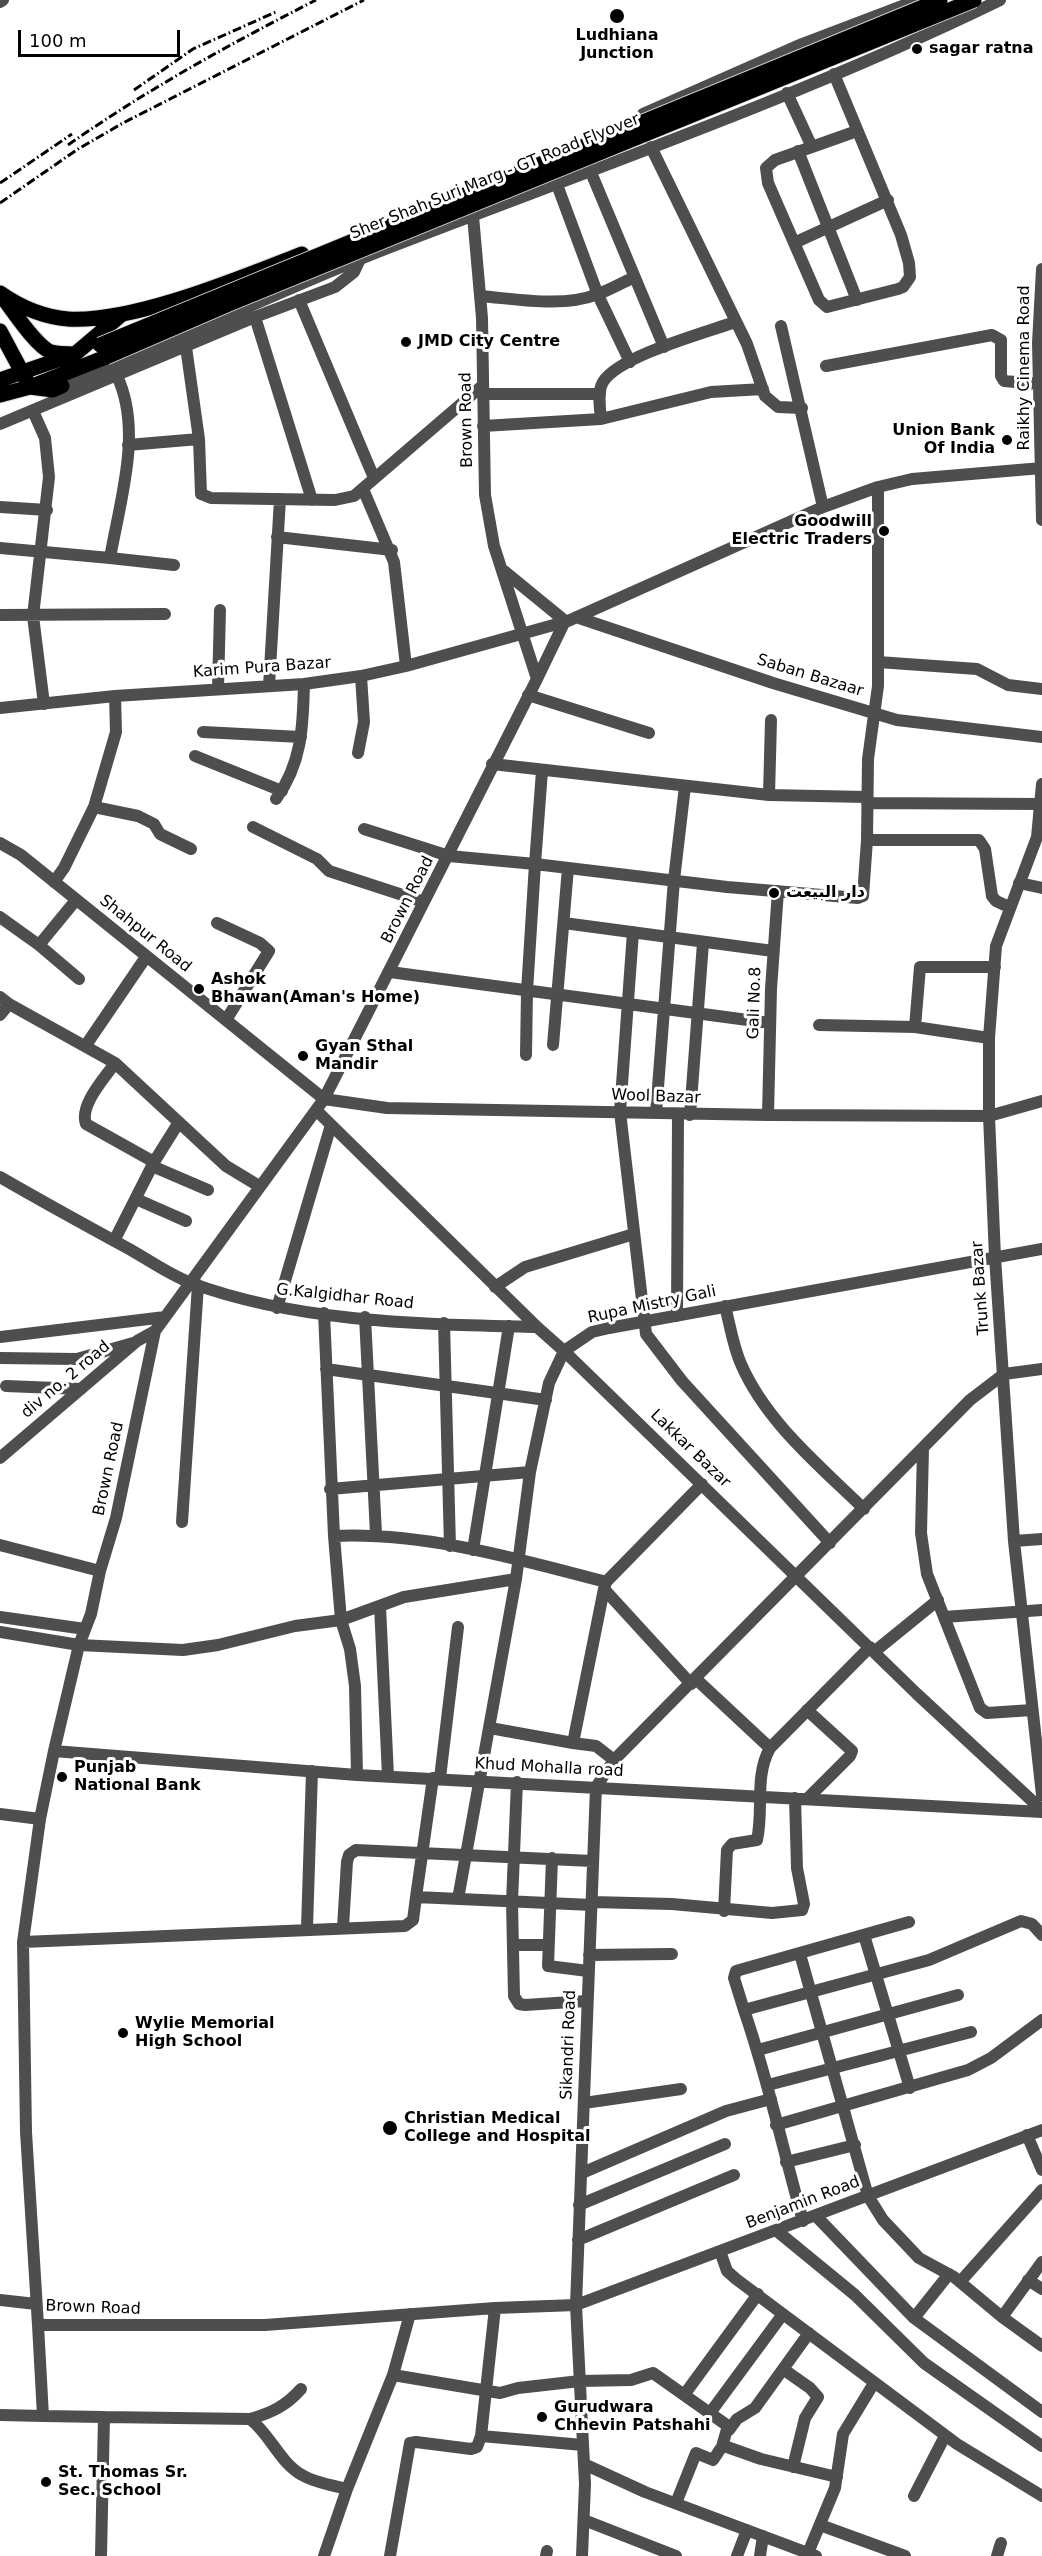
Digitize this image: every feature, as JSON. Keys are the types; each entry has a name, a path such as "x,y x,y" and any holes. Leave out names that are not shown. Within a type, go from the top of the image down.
{"main road":[{"name":"Sher Shah Suri Marg - GT Road Flyover","path":"27,380 44,365 940,0"},
{"name":"Sher Shah Suri Marg - GT Road Flyover","path":"27,380 974,0"},
{"path":"0,295 34,312 57,318 78,319 124,314 268,267 343,238"},
{"path":"0,295 41,345 50,351 75,354 124,314"},
{"path":"0,295 44,365"},
{"path":"0,331 27,380"},
{"path":"0,380 27,380 53,390 62,386"},
{"path":"0,395 27,380"}],"street":[{"path":"343,238 465,189 802,44 918,0"},
{"path":"62,386 114,366 361,258 651,147 918,40 1000,0"},
{"path":"834,74 888,200 909,263 910,277 903,287 832,307 822,305 794,243 766,174 766,168 774,160 811,145 857,131"},
{"path":"787,93 811,145"},
{"path":"651,147 747,344 769,401 773,405 802,408"},
{"path":"798,151 857,300"},
{"path":"590,170 633,278 664,347"},
{"path":"556,182 598,294 630,362"},
{"name":"Brown Road","path":"465,189 473,216 480,296 485,495 494,546 504,571 521,633 537,679 324,1099 259,1186 194,1284 155,1331 116,1518 79,1644 40,1820 23,1942 26,2132 38,2325 265,2325 495,2308 576,2305"},
{"path":"794,243 888,200"},
{"path":"0,424 345,280 358,268 361,258 356,245 343,238"},
{"name":"Raikhy Cinema Road","path":"1042,269 1039,384 1042,520"},
{"path":"480,296 550,300 598,294 633,278"},
{"path":"298,300 374,478"},
{"path":"255,317 312,500"},
{"path":"601,419 600,394 603,382 609,375 630,362 664,347 735,322"},
{"path":"781,326 802,408 823,507"},
{"path":"826,366 992,335 1001,340 1001,376 1004,381 1039,384"},
{"path":"186,347 199,439 200,486 204,496 221,499 347,498 363,489 482,390 600,394"},
{"path":"111,558 128,445 128,406 117,376"},
{"path":"483,426 601,419 711,392 763,389"},
{"path":"33,411 45,438 48,454 47,510 33,616 44,704"},
{"path":"128,445 199,439"},
{"name":"Karim Pura Bazar","path":"0,708 115,696 304,684 361,676 406,666 571,619 823,507 878,487 912,479 1042,468"},
{"path":"364,829 449,856 860,898 864,893 869,749 876,714 878,487"},
{"path":"363,489 392,550 397,574 406,666"},
{"path":"269,686 280,499"},
{"path":"0,507 47,510"},
{"path":"277,537 392,550"},
{"path":"0,548 42,550 174,565"},
{"path":"504,571 571,619 537,679"},
{"path":"218,688 220,610"},
{"path":"0,615 165,614"},
{"name":"Saban Bazaar","path":"571,619 876,714 905,721 1042,737"},
{"path":"878,662 977,669 985,671 1008,685 1042,689"},
{"path":"358,753 364,722 361,676"},
{"path":"195,756 279,795 296,765 302,737 304,684"},
{"path":"528,695 649,734"},
{"path":"54,882 94,807 116,732 115,696"},
{"path":"769,795 771,720"},
{"path":"203,732 302,737"},
{"path":"492,764 769,795 1040,804"},
{"path":"526,1055 527,991 542,771"},
{"name":"Trunk Bazar","path":"1042,784 1040,836 1009,907 998,939 989,1038 989,1116 995,1257 1005,1374 1014,1541 1036,1715 1042,1795"},
{"path":"656,1113 674,880 685,786"},
{"path":"94,807 138,816 154,824 159,834 191,849"},
{"path":"253,827 317,859 329,871 424,902"},
{"path":"867,840 979,840 985,849 992,896 996,901 1009,907"},
{"name":"Shahpur Road","path":"0,843 21,855 324,1099"},
{"path":"553,1045 568,868"},
{"path":"1019,883 1042,888"},
{"name":"Gali No.8","path":"768,1115 773,951 778,891"},
{"path":"39,945 76,900"},
{"path":"0,917 39,945 79,979"},
{"path":"217,923 260,943 269,951 226,1020"},
{"path":"564,923 773,951"},
{"path":"633,932 620,1112 642,1322 651,1343 676,1374 830,1543"},
{"path":"677,1316 684,1115 698,1012 703,943"},
{"path":"86,1045 146,957"},
{"path":"915,1027 920,967 995,967"},
{"path":"390,972 770,1023"},
{"path":"0,1015 5,1000 115,1063 226,1166 259,1186"},
{"path":"819,1025 915,1027 989,1038"},
{"path":"115,1063 87,1105 84,1118 86,1124 153,1164 208,1190"},
{"name":"Wool Bazar","path":"324,1099 387,1108 684,1115 989,1116 1042,1101"},
{"name":"Lakkar Bazar","path":"316,1110 495,1287 564,1350 1042,1811"},
{"path":"114,1241 153,1164 179,1122"},
{"path":"277,1308 331,1125"},
{"name":"G.Kalgidhar Road","path":"0,1177 194,1284 277,1308 444,1323 537,1327"},
{"path":"136,1199 186,1221"},
{"path":"495,1287 525,1267 634,1234"},
{"name":"Rupa Mistry Gali","path":"564,1350 592,1332 1042,1249"},
{"path":"182,1522 194,1284"},
{"path":"725,1306 741,1365 767,1407 800,1446 864,1509"},
{"path":"324,1313 330,1489 341,1620 350,1649 355,1686 357,1775"},
{"path":"0,1337 165,1317"},
{"path":"365,1317 376,1534"},
{"path":"444,1323 450,1546"},
{"path":"473,1550 483,1476 509,1326"},
{"name":"div no. 2 road","path":"0,1458 137,1341 155,1331"},
{"path":"0,1358 77,1359 137,1341"},
{"path":"458,1899 516,1578 530,1472 549,1383 564,1350"},
{"path":"326,1369 546,1400"},
{"path":"596,1787 614,1760 798,1577 970,1400 1005,1374 1042,1369"},
{"path":"6,1386 81,1389"},
{"path":"923,1449 922,1541 927,1574 980,1708 987,1713 1036,1715"},
{"path":"330,1489 530,1472"},
{"path":"573,1743 605,1586 702,1484"},
{"path":"334,1536 376,1534 473,1550 519,1559 605,1586 693,1681 770,1748"},
{"path":"1014,1541 1042,1539"},
{"path":"0,1545 100,1571"},
{"path":"0,1632 79,1644 183,1650 218,1645 295,1626 341,1620 413,1595 516,1578"},
{"path":"724,1911 727,1850 732,1844 757,1840 763,1765 770,1748 872,1649 938,1600"},
{"path":"380,1606 388,1776"},
{"path":"944,1617 1042,1610"},
{"path":"0,1617 85,1629"},
{"path":"23,1942 408,1925 413,1920 459,1626"},
{"path":"416,1897 512,1902 672,1904 724,1911 772,1913 803,1909 797,1868 801,1799 852,1751 807,1710"},
{"path":"490,1728 596,1746 614,1760"},
{"name":"Khud Mohalla road","path":"54,1751 357,1775 1042,1811"},
{"path":"307,1928 312,1771"},
{"path":"517,1782 512,1902 513,1985 519,2004 586,2001"},
{"name":"Sikandri Road","path":"582,2556 584,2464 576,2305 596,1787"},
{"path":"0,1814 40,1820"},
{"path":"343,1927 346,1873 352,1851 362,1849 424,1851 592,1861"},
{"path":"552,1858 547,1964 550,1968 588,1971"},
{"path":"744,2010 943,1955 1021,1921 1032,1924 1042,1935"},
{"path":"803,2221 776,2125 768,2085 734,1978 736,1971 909,1922"},
{"path":"864,1935 910,2088"},
{"path":"513,1946 548,1946"},
{"path":"589,1955 672,1954"},
{"path":"800,1954 868,2196 883,2220 919,2258 949,2274 1042,2346"},
{"path":"758,2050 823,2030 958,1995"},
{"path":"776,2125 910,2088 980,2065 1042,2020"},
{"path":"768,2085 971,2032"},
{"path":"584,2103 681,2089"},
{"path":"582,2173 726,2111 771,2099"},
{"name":"Benjamin Road","path":"576,2305 1042,2130"},
{"path":"1027,2135 1042,2170"},
{"path":"579,2205 725,2144"},
{"path":"786,2162 855,2145"},
{"path":"578,2240 734,2175"},
{"path":"960,2282 1042,2190"},
{"path":"816,2216 914,2318 1042,2412"},
{"path":"777,2231 855,2295 924,2363 1042,2446"},
{"path":"720,2251 730,2274 945,2436 1042,2496"},
{"path":"1002,2317 1042,2262"},
{"path":"914,2318 949,2274"},
{"path":"1028,2280 1042,2289"},
{"path":"684,2395 758,2294"},
{"path":"0,2300 36,2304"},
{"path":"390,2556 410,2443 471,2449 478,2445 487,2390 495,2308"},
{"path":"324,2556 347,2489 393,2375 410,2314"},
{"path":"710,2413 783,2314"},
{"path":"38,2325 44,2416"},
{"path":"676,2503 696,2453 712,2460 737,2419 755,2408 809,2333"},
{"path":"783,2369 815,2392 818,2397 805,2418 793,2467"},
{"path":"393,2375 504,2393 518,2388 580,2381 631,2380 653,2373 710,2413 729,2430"},
{"path":"584,2464 676,2503 812,2554 837,2477 843,2434 874,2383"},
{"path":"0,2415 250,2419 272,2413 290,2401 301,2389"},
{"path":"101,2556 104,2417"},
{"path":"250,2419 265,2432 299,2474 312,2480 347,2489"},
{"path":"481,2436 583,2445"},
{"path":"914,2496 945,2436"},
{"path":"723,2445 761,2459 837,2477"},
{"path":"584,2520 676,2556"},
{"path":"820,2525 905,2556"},
{"path":"736,2556 747,2530"},
{"path":"760,2556 763,2536"},
{"path":"997,2556 1001,2543"}],"railway":[{"path":"68,145 128,105 190,68 316,0"},
{"path":"0,203 78,149 123,123 364,0"},
{"path":"134,90 193,49 278,11"},
{"path":"0,183 72,134"}],"place":[{"name":"Ludhiana Junction","path":"617,16"},
{"name":"sagar ratna","path":"917,49"},
{"name":"JMD City Centre","path":"406,342"},
{"name":"Union Bank Of India","path":"1007,440"},
{"name":"Goodwill Electric Traders","path":"884,531"},
{"name":"دار البیعت","path":"774,893"},
{"name":"Ashok Bhawan(Aman's Home)","path":"199,989"},
{"name":"Gyan Sthal Mandir","path":"303,1056"},
{"name":"Punjab National Bank","path":"62,1777"},
{"name":"Wylie Memorial High School","path":"123,2033"},
{"name":"Christian Medical College and Hospital","path":"390,2128"},
{"name":"Gurudwara Chhevin Patshahi","path":"542,2417"},
{"name":"St. Thomas Sr. Sec. School","path":"46,2482"}]}
